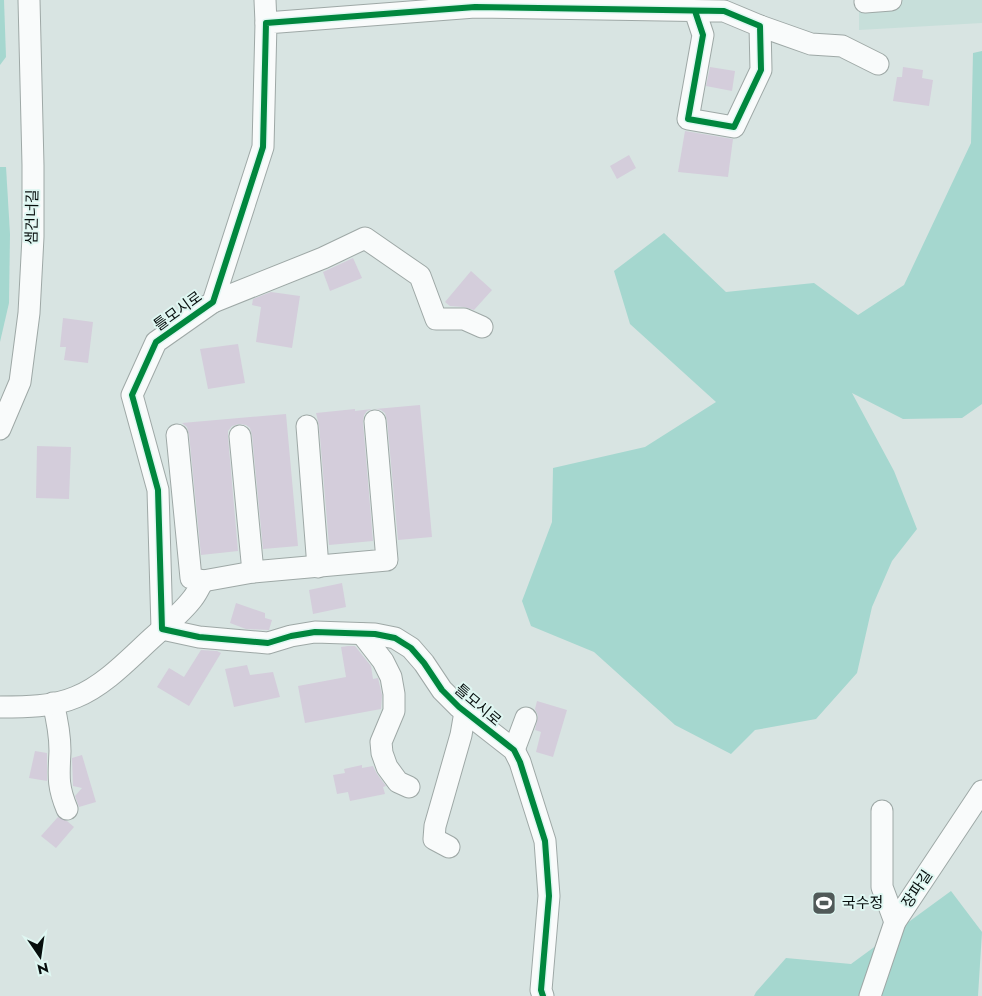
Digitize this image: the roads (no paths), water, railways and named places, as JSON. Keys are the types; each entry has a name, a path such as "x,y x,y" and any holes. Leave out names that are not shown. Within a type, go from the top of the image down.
{"street":[{"name":"샘건너길","path":"0,430 20,382 29,313 33,165 29,0"},
{"name":"틀모시로","path":"213,302 263,146 265,0"},
{"path":"865,2 891,0"},
{"path":"266,23 475,8 724,11 811,44 842,46 878,64"},
{"path":"695,11 703,35 688,119 734,127 760,70 760,26"},
{"name":"틀모시로","path":"482,327 464,319 436,319 420,276 366,238 323,258 213,302 156,342 132,395 158,490 162,629 199,637 268,643 291,636 315,632 362,634 395,638 411,648 424,663 442,690 465,712 514,750"},
{"path":"177,435 191,578 203,581 253,572 387,560 374,421"},
{"path":"307,426 318,567"},
{"path":"240,436 253,572"},
{"path":"0,707 53,703 77,697 96,685 162,629 194,597 203,581"},
{"path":"362,634 383,661 391,677 394,694 394,710 381,742 382,753 387,768 398,782 409,787"},
{"path":"53,703 60,750 58,774 60,792 67,809"},
{"path":"449,847 434,839 435,826 461,735 465,712"},
{"path":"526,718 514,750 520,762 544,840 548,896 541,990 543,996"},
{"name":"장파길","path":"870,996 895,922 982,791"},
{"path":"882,811 882,887 895,922"}],"place":[{"name":"국수정","path":"824,903"}]}
